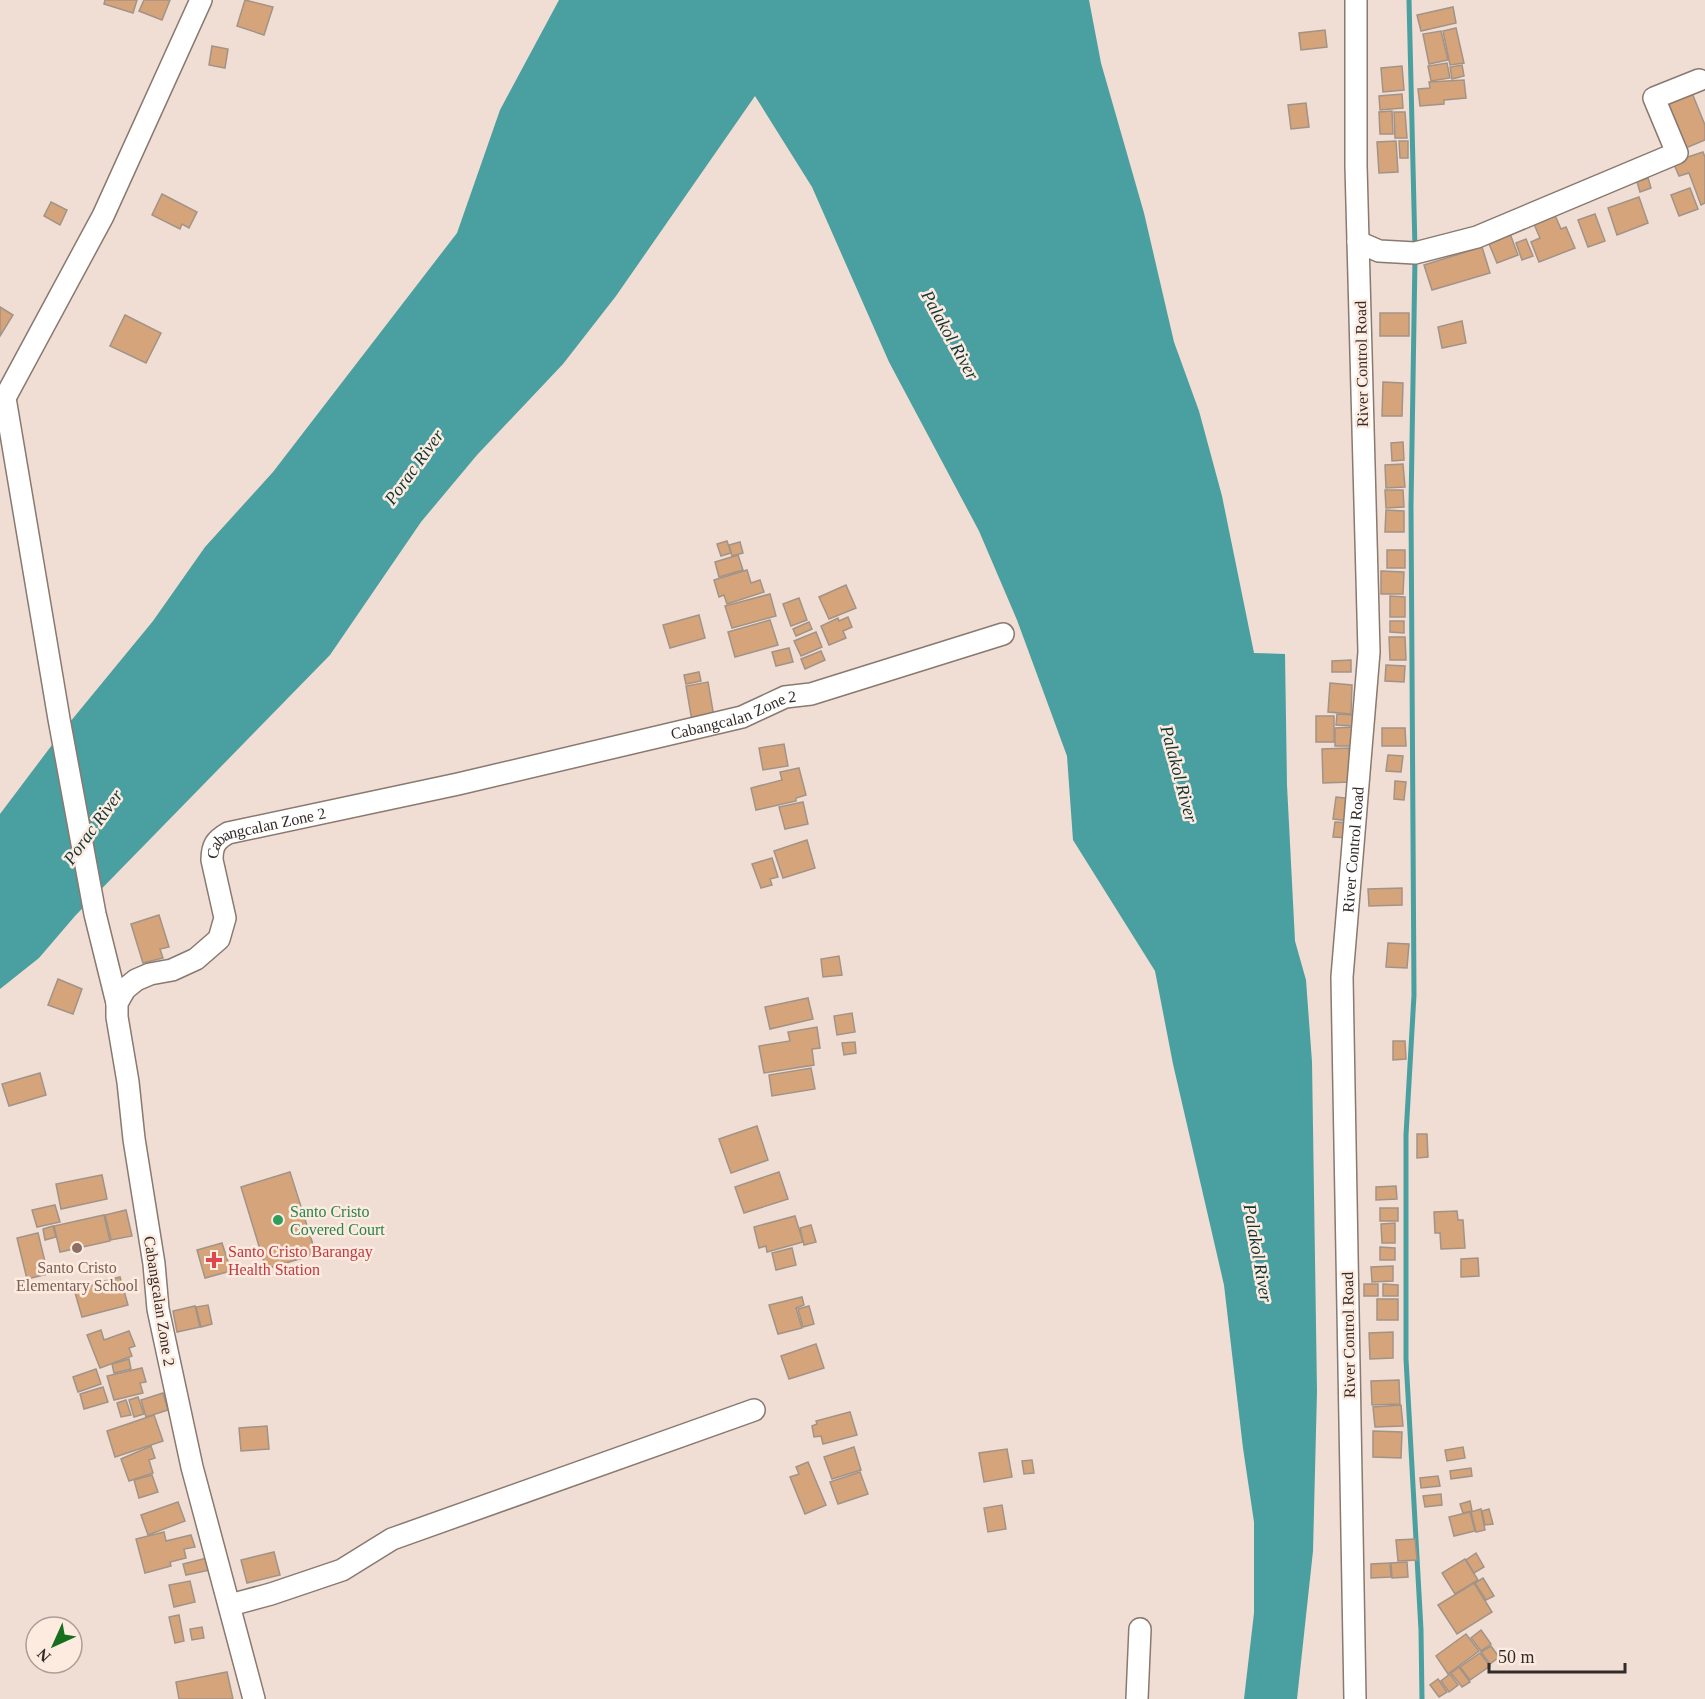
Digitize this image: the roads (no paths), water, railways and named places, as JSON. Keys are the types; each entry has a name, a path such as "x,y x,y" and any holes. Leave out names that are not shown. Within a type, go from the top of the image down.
{"street":[{"path":"117,1003 95,914 2,403 103,216 201,0"},
{"name":"River Control Road","path":"1355,1699 1342,977 1369,652 1358,242 1356,0"},
{"path":"1358,242 1379,251 1415,253 1477,237 1677,153 1654,98 1699,80"},
{"name":"Cabangcalan Zone 2","path":"254,1699 192,1467 158,1309 154,1264 117,1017 117,1003 125,989 136,980 150,974 172,970 196,959 219,939 225,918 212,860 215,842 228,832 458,784 742,717 785,697 811,694 1003,634"},
{"path":"230,1605 342,1570 392,1539 754,1410"},
{"path":"1137,1699 1140,1629"}],"water":[{"path":"559,0 1089,0 1101,63 1144,213 1174,342 1199,411 1222,496 1254,653 1285,654 1287,785 1295,941 1306,980 1312,1062 1317,1391 1313,1551 1297,1699 1244,1699 1254,1613 1254,1522 1224,1285 1173,1064 1155,971 1073,840 1067,756 1017,620 979,531 889,362 812,187 755,96 616,296 563,364 477,455 421,522 330,655 75,916 39,958 0,989 0,814 61,733 153,621 205,547 273,472 457,233 500,110"}],"waterway":[{"path":"1409,0 1415,249"},
{"path":"1415,258 1411,505 1414,995 1406,1135 1406,1359 1421,1630 1422,1699"}],"place":[{"name":"Santo Cristo Covered Court","path":"278,1220"},
{"name":"Santo Cristo Elementary School","path":"77,1248"},
{"name":"Santo Cristo Barangay Health Station","path":"214,1260"}],"water label":[{"name":"Palakol River","path":"950,335"},
{"name":"Porac River","path":"414,467"},
{"name":"Palakol River","path":"1179,774"},
{"name":"Porac River","path":"93,827"},
{"name":"Palakol River","path":"1258,1253"}]}
